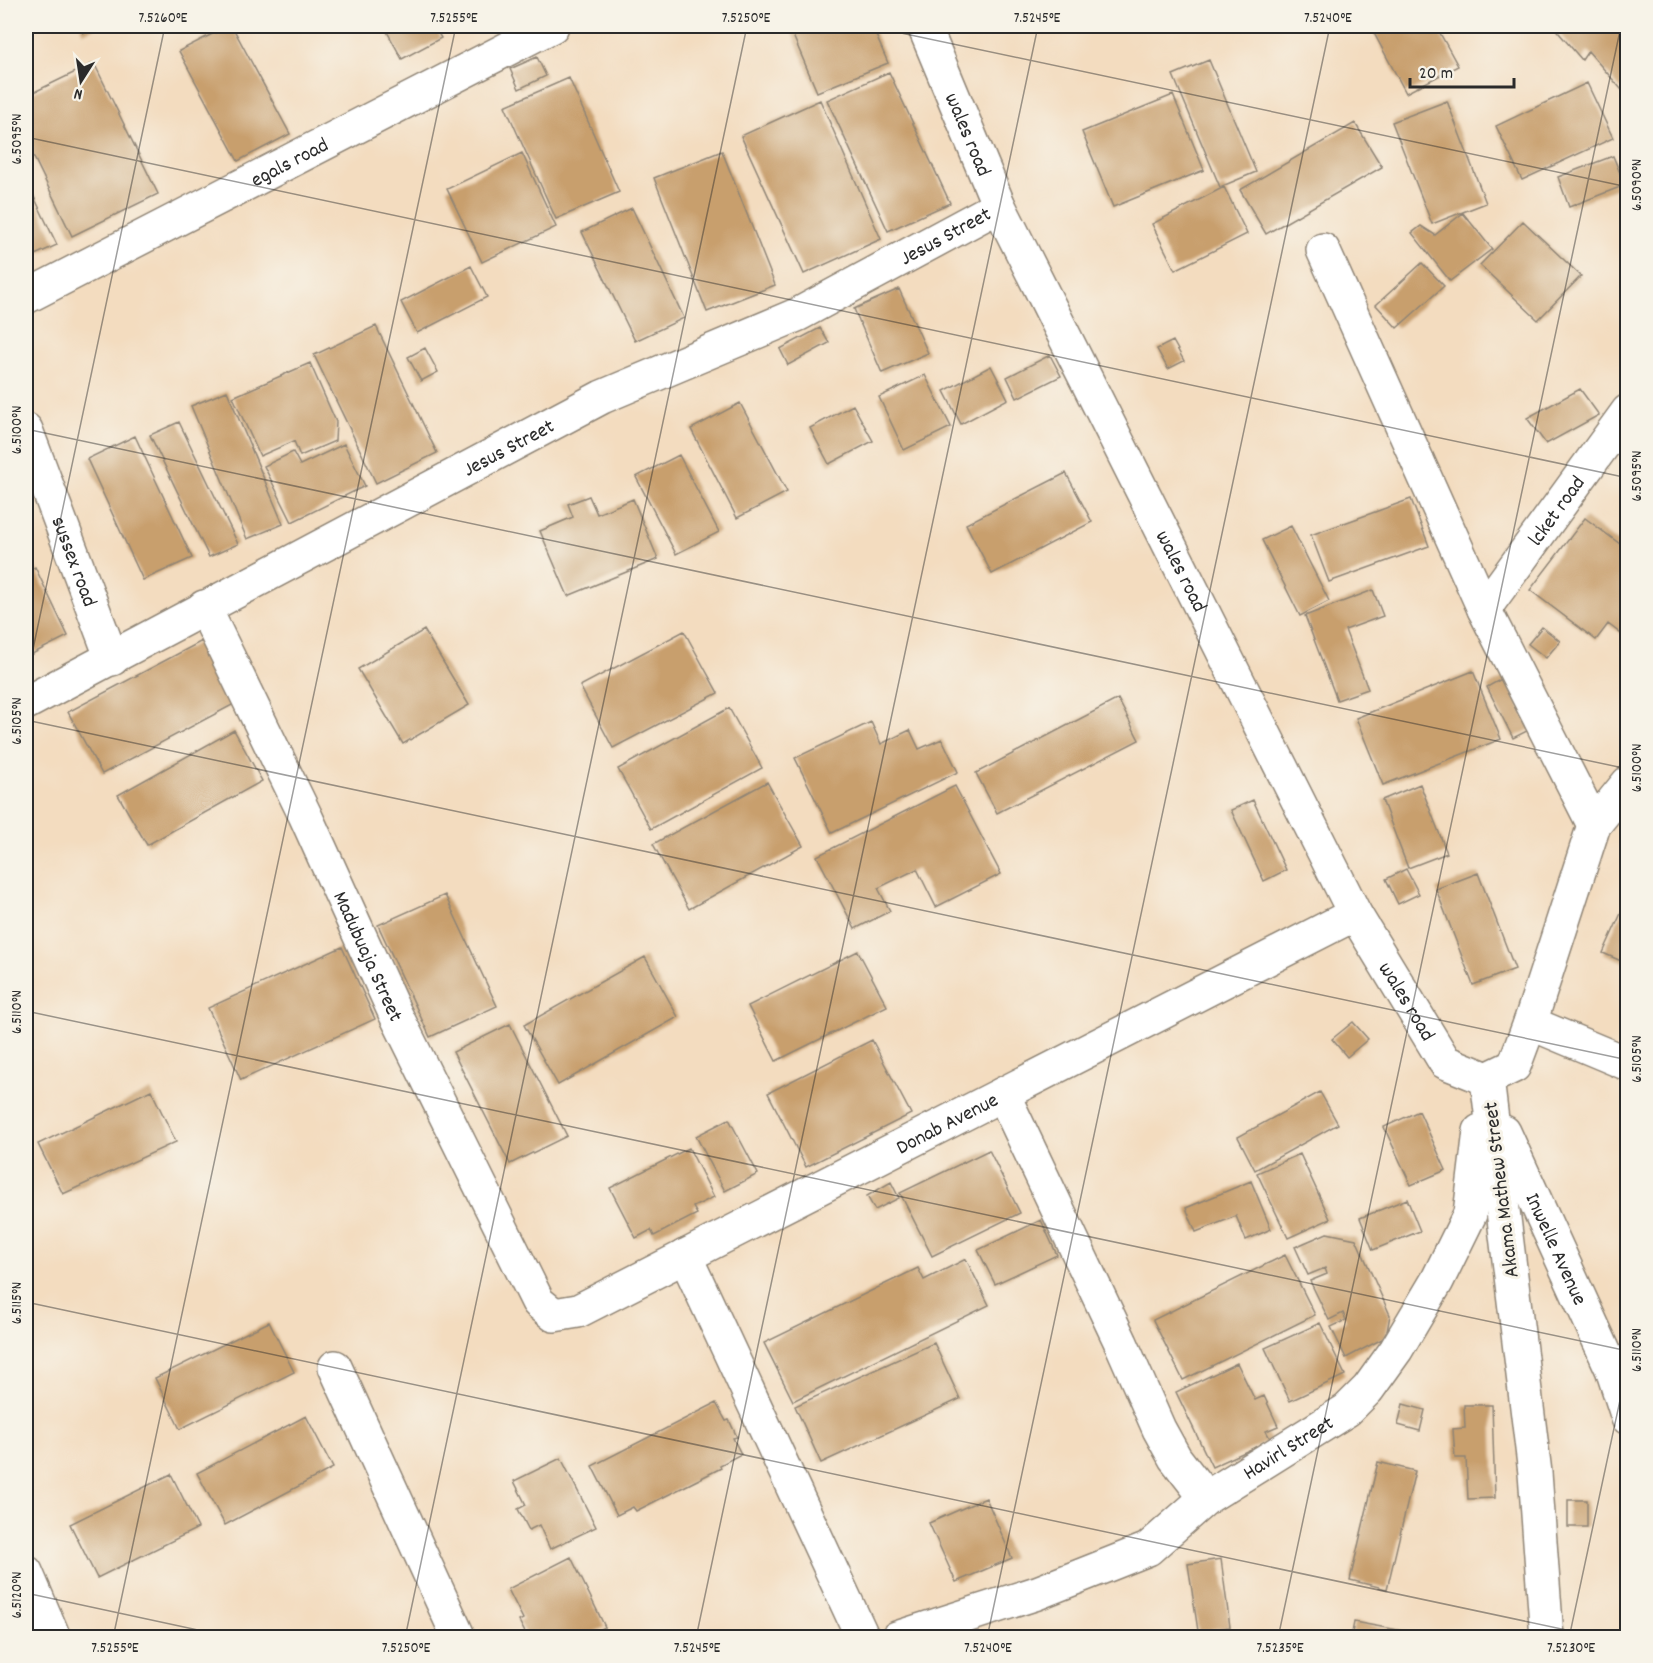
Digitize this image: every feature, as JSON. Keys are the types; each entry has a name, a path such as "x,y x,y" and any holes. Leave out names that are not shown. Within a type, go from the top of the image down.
{"street":[{"name":"egals road","path":"26,297 552,26"},
{"name":"wales road","path":"924,26 999,206 1355,914 1445,1062 1486,1078"},
{"name":"Jesus Street","path":"26,704 204,607 602,397 799,314 999,206"},
{"path":"1323,250 1484,609 1594,825"},
{"name":"lcket road","path":"1484,609 1628,411"},
{"name":"sussex road","path":"26,430 112,659"},
{"name":"Madubuaja Street","path":"204,607 305,814 399,1022 538,1302"},
{"name":"Akama Mathew Street","path":"1547,1638 1535,1473 1486,1078 1514,1066 1594,825 1628,783"},
{"name":"Donab Avenue","path":"538,1302 554,1315 578,1311 1355,914"},
{"path":"1530,1023 1628,1064"},
{"name":"Inwelle Avenue","path":"1486,1078 1508,1144 1612,1370 1628,1418"},
{"name":"Havirl Street","path":"897,1638 1037,1593 1148,1549 1206,1498 1347,1410 1368,1389 1396,1350 1437,1281 1470,1214 1486,1078"},
{"path":"1003,1094 1121,1343 1159,1429 1175,1458 1206,1498"},
{"path":"686,1256 864,1638"},
{"path":"335,1366 459,1638"},
{"path":"26,1572 54,1638"}],"building":[{"path":"80,26 99,26 83,33"},
{"path":"232,26 290,134 238,161 179,51"},
{"path":"384,26 434,26 441,38 402,59"},
{"path":"789,26 872,26 888,63 817,92"},
{"path":"1388,26 1436,26 1458,66 1406,93 1374,33"},
{"path":"1553,26 1628,26 1628,97 1588,51 1582,60"},
{"path":"537,57 546,76 519,89 510,69"},
{"path":"1209,60 1256,172 1220,187 1173,75"},
{"path":"94,63 158,194 72,236 26,141 26,96"},
{"path":"889,72 950,203 888,231 827,100"},
{"path":"569,78 619,192 556,219 505,106"},
{"path":"1587,83 1613,138 1522,180 1496,126"},
{"path":"1173,95 1204,170 1113,207 1082,132"},
{"path":"820,100 881,239 804,274 741,136"},
{"path":"1447,101 1486,203 1432,224 1392,122"},
{"path":"1355,123 1382,167 1266,234 1240,190"},
{"path":"722,151 775,285 707,312 654,178"},
{"path":"522,153 556,227 482,262 447,189"},
{"path":"1613,156 1625,185 1569,207 1558,177"},
{"path":"26,180 57,245 26,259"},
{"path":"1224,187 1247,234 1175,270 1152,224"},
{"path":"632,208 684,318 635,341 582,232"},
{"path":"1463,213 1492,249 1450,281 1412,233 1421,226 1435,235"},
{"path":"1523,221 1581,276 1538,320 1480,265"},
{"path":"1422,263 1444,286 1397,328 1376,305"},
{"path":"471,266 487,297 417,333 401,302"},
{"path":"899,289 928,353 882,373 854,309"},
{"path":"376,326 437,453 376,483 314,355"},
{"path":"820,328 829,343 788,365 780,349"},
{"path":"1173,341 1184,361 1168,369 1157,349"},
{"path":"425,348 438,372 421,381 408,357"},
{"path":"1050,355 1061,376 1017,398 1007,377"},
{"path":"310,363 336,422 335,441 300,456 294,441 260,456 233,397"},
{"path":"991,366 1008,399 961,424 944,391"},
{"path":"925,375 951,427 904,450 879,397"},
{"path":"1580,389 1599,415 1546,444 1527,418"},
{"path":"227,391 283,524 247,539 191,406"},
{"path":"740,403 787,492 737,518 691,429"},
{"path":"853,405 873,441 829,464 810,428"},
{"path":"179,422 238,544 209,557 150,435"},
{"path":"135,436 192,558 143,580 87,459"},
{"path":"344,444 365,486 292,522 264,466 293,452 300,465"},
{"path":"679,455 719,532 676,554 636,477"},
{"path":"1066,473 1092,522 992,574 966,524"},
{"path":"589,496 597,514 633,499 658,559 568,596 540,531 573,517 568,504"},
{"path":"1411,499 1429,546 1329,582 1311,535"},
{"path":"1585,518 1628,550 1628,639 1608,624 1596,640 1530,590"},
{"path":"1291,526 1329,601 1300,616 1262,540"},
{"path":"35,567 68,636 26,657 26,572"},
{"path":"1373,590 1383,616 1345,630 1368,689 1337,700 1305,616"},
{"path":"1542,627 1560,641 1546,658 1528,644"},
{"path":"424,630 469,705 403,744 358,669"},
{"path":"684,631 718,693 613,748 580,686"},
{"path":"202,641 236,703 102,774 68,712"},
{"path":"1473,671 1501,739 1383,785 1356,718"},
{"path":"1505,677 1531,729 1513,738 1487,687"},
{"path":"1118,699 1139,740 997,813 976,773"},
{"path":"729,708 762,768 651,829 618,769"},
{"path":"871,722 881,744 910,730 919,749 942,739 958,772 832,833 795,758"},
{"path":"234,730 262,781 147,845 118,795"},
{"path":"767,782 803,846 689,909 653,844"},
{"path":"1420,784 1447,853 1408,868 1382,800"},
{"path":"955,786 1001,874 936,907 917,869 878,888 890,911 855,929 817,856"},
{"path":"1253,800 1286,870 1264,881 1231,810"},
{"path":"1406,869 1419,894 1398,904 1386,879"},
{"path":"1478,873 1515,969 1473,985 1436,889"},
{"path":"445,895 497,1006 430,1037 378,925"},
{"path":"1628,898 1628,964 1603,953"},
{"path":"342,947 375,1019 241,1080 208,1008"},
{"path":"858,951 887,1006 776,1061 748,1006"},
{"path":"645,957 678,1017 558,1085 524,1025"},
{"path":"1353,1022 1368,1039 1347,1057 1332,1039"},
{"path":"510,1024 567,1136 510,1164 453,1052"},
{"path":"872,1040 911,1114 806,1167 768,1093"},
{"path":"151,1090 176,1142 63,1194 38,1144"},
{"path":"1320,1092 1338,1124 1255,1170 1238,1137"},
{"path":"1419,1111 1446,1170 1411,1185 1384,1127"},
{"path":"729,1119 758,1174 725,1191 696,1136"},
{"path":"689,1148 714,1197 693,1207 697,1214 654,1236 651,1230 636,1238 610,1188"},
{"path":"989,1150 1020,1213 932,1256 900,1193"},
{"path":"1300,1154 1330,1219 1288,1238 1257,1173"},
{"path":"1251,1181 1271,1229 1246,1240 1236,1216 1196,1232 1186,1208"},
{"path":"891,1182 899,1198 875,1210 867,1196"},
{"path":"1407,1199 1420,1231 1373,1250 1360,1218"},
{"path":"1041,1220 1057,1255 995,1284 978,1250"},
{"path":"1327,1233 1356,1239 1390,1315 1386,1337 1346,1358 1331,1327 1346,1320 1343,1313 1329,1320 1310,1281 1327,1274 1325,1268 1308,1275 1295,1247"},
{"path":"1285,1255 1315,1315 1183,1380 1153,1320"},
{"path":"966,1259 989,1305 793,1401 764,1343 918,1268 924,1280"},
{"path":"269,1322 294,1372 180,1429 155,1378"},
{"path":"1320,1323 1345,1375 1290,1401 1265,1348"},
{"path":"934,1343 960,1399 821,1463 795,1406"},
{"path":"1237,1363 1255,1400 1264,1396 1278,1426 1266,1431 1271,1440 1212,1467 1176,1392"},
{"path":"716,1403 726,1421 729,1420 737,1437 733,1438 741,1454 720,1465 721,1468 636,1511 633,1507 617,1515 592,1466"},
{"path":"1403,1404 1425,1410 1420,1431 1398,1425"},
{"path":"1464,1405 1492,1405 1495,1498 1468,1499 1466,1458 1455,1458 1453,1429 1465,1428"},
{"path":"306,1416 333,1468 225,1525 197,1473"},
{"path":"561,1458 596,1527 550,1549 539,1525 529,1530 518,1509 526,1505 514,1481"},
{"path":"1378,1462 1415,1471 1387,1589 1350,1580"},
{"path":"171,1474 198,1528 97,1578 70,1524"},
{"path":"986,1498 1012,1558 956,1582 929,1523"},
{"path":"1568,1500 1587,1500 1587,1527 1568,1527"},
{"path":"571,1557 605,1627 583,1638 528,1638 519,1621 523,1619 508,1589"},
{"path":"1221,1559 1230,1627 1198,1631 1188,1564"},
{"path":"1354,1622 1425,1635 1425,1638 1351,1638"}]}
